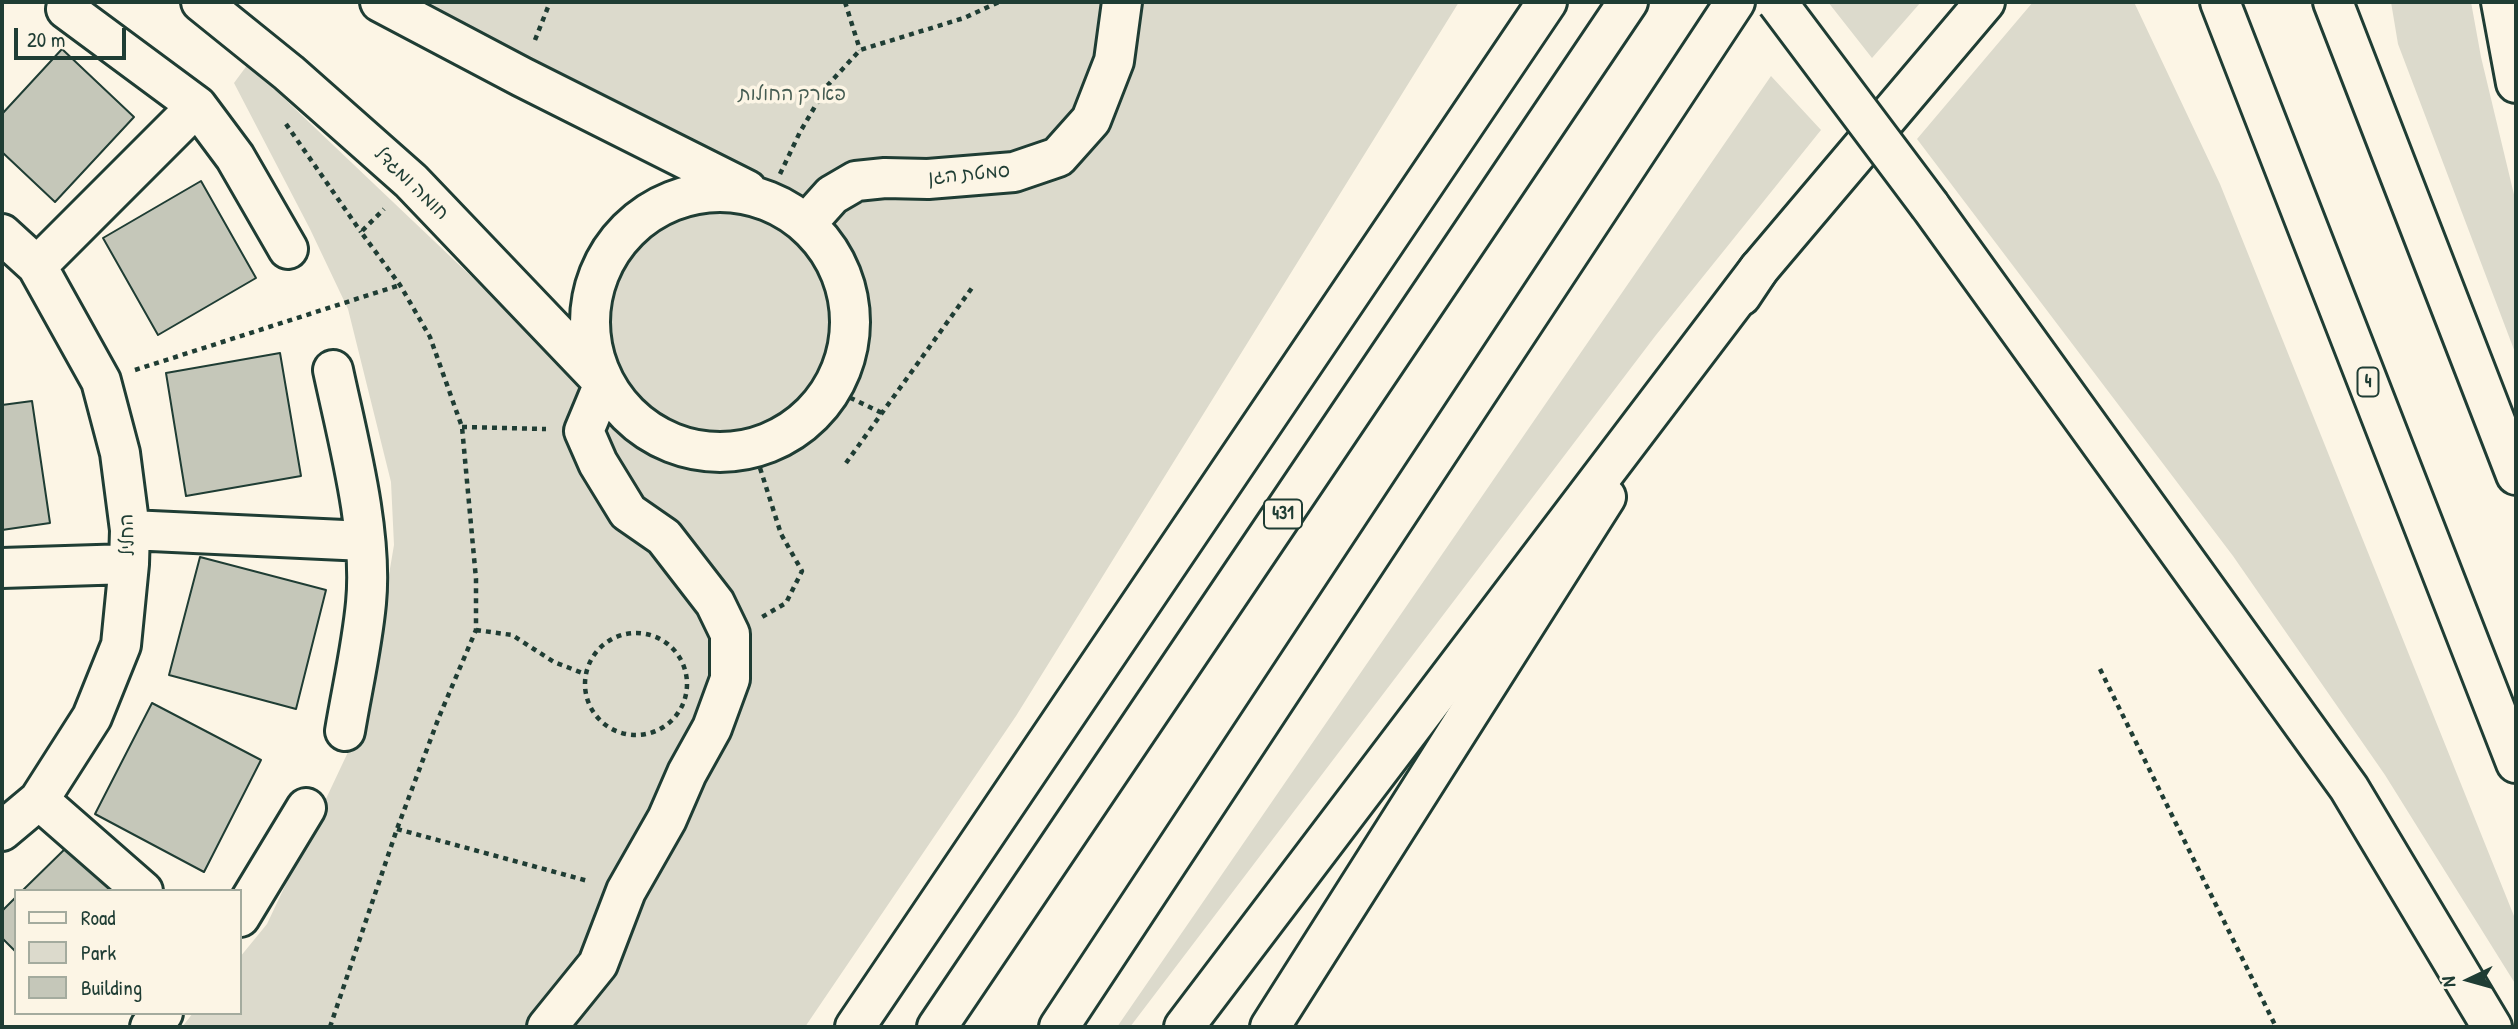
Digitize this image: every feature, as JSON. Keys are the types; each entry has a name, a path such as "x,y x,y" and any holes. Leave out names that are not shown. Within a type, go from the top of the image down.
{"main road":[{"name":"חומה ומגדל","path":"201,2 289,73 411,181 604,383 631,419 668,442 710,453 754,449 785,436 811,415 832,389 848,347 849,302 834,260 806,224 768,200 652,144 380,2"},
{"name":"סמטת הגן","path":"806,224 832,195 856,181 1014,172 1058,157 1091,120 1114,61 1122,2"},
{"path":"855,1027 1547,2"},
{"name":"431","path":"937,1027 1628,2"},
{"path":"1059,1027 1735,2"},
{"path":"1777,2 1930,206 2349,788 2492,1027"},
{"path":"1184,1027 1759,269 1985,2"},
{"name":"4","path":"2220,2 2516,763"},
{"path":"2333,2 2516,475"},
{"path":"2501,2 2516,83"},
{"path":"66,9 197,106 235,157 288,249"},
{"path":"37,266 197,106"},
{"name":"חומה ומגדל","path":"604,383 590,340 590,329 592,295 608,253 639,219 679,197 724,191 768,200"},
{"name":"החליל","path":"2,234 37,266 101,381 120,453 129,547 121,645 92,717 39,800 2,831"},
{"path":"1270,1027 1591,519 1759,269"},
{"path":"333,370 354,466 365,541 366,602 345,731"},
{"path":"547,1027 598,964 626,891 667,819 687,773 712,728 730,679 730,634 715,603 664,537 628,512 598,463 584,431 604,383"},
{"path":"2,568 129,547 365,541"},
{"path":"39,800 141,889"},
{"path":"242,914 306,808"}],"path":[{"path":"845,2 860,50"},
{"path":"768,200 800,131 827,86 860,50 964,18 999,2"},
{"path":"279,115 400,285 430,337 463,426 476,579 476,630 439,717 397,829 330,1027"},
{"path":"361,232 411,181"},
{"path":"101,381 400,285"},
{"path":"846,463 974,285"},
{"path":"832,389 882,413"},
{"path":"463,426 584,431"},
{"path":"730,634 786,603 802,571 781,534 754,449"},
{"path":"476,630 512,635 554,662 585,674"},
{"path":"631,632 648,633 675,650 684,664 688,682 686,699 678,715 665,727 649,734 632,736 615,732 600,722 590,708 585,693 585,674 591,659 601,646 615,636 631,632"},
{"path":"2100,669 2276,1027"},
{"path":"397,829 626,891"}],"green space":[{"name":"פארק החולות","path":"422,2 1110,2 1093,81 1070,138 803,207"},
{"path":"1135,2 1459,2 1016,716 805,1027 182,1027 191,1015 242,1015 242,955 267,924 365,716 394,545 391,482 348,309 310,229 234,83 248,64 558,359 621,430 647,448 691,461 740,460 787,446 807,435 826,418 838,398 856,356 858,294 852,269 845,256 819,224 846,194 1069,165"},
{"path":"1828,2 1921,2 1872,58"},
{"path":"2033,2 2134,2 2220,184 2516,921 2516,985 2385,775 2233,556 1917,139"},
{"path":"2391,2 2471,2 2481,57 2516,203 2516,355 2398,44"},
{"path":"1771,76 1821,130 1656,335 1130,1027 1117,1027"},
{"path":"719,197 767,207 788,218 807,234 823,253 834,274 844,322 834,370 823,391 807,410 788,426 767,437 719,447 671,437 650,426 631,410 615,391 604,370 594,322 604,274 615,253 631,234 650,218 671,207"}],"building":[{"path":"62,49 134,117 55,202 2,152 2,114"},
{"path":"201,181 256,278 158,335 103,238"},
{"path":"280,353 301,476 186,496 166,373"},
{"path":"32,401 50,523 2,530 2,405"},
{"path":"200,557 326,590 296,709 169,675"},
{"path":"152,703 261,760 204,872 95,814"},
{"path":"70,844 113,889 24,889"},
{"path":"14,899 14,950 2,938 2,911"}]}
